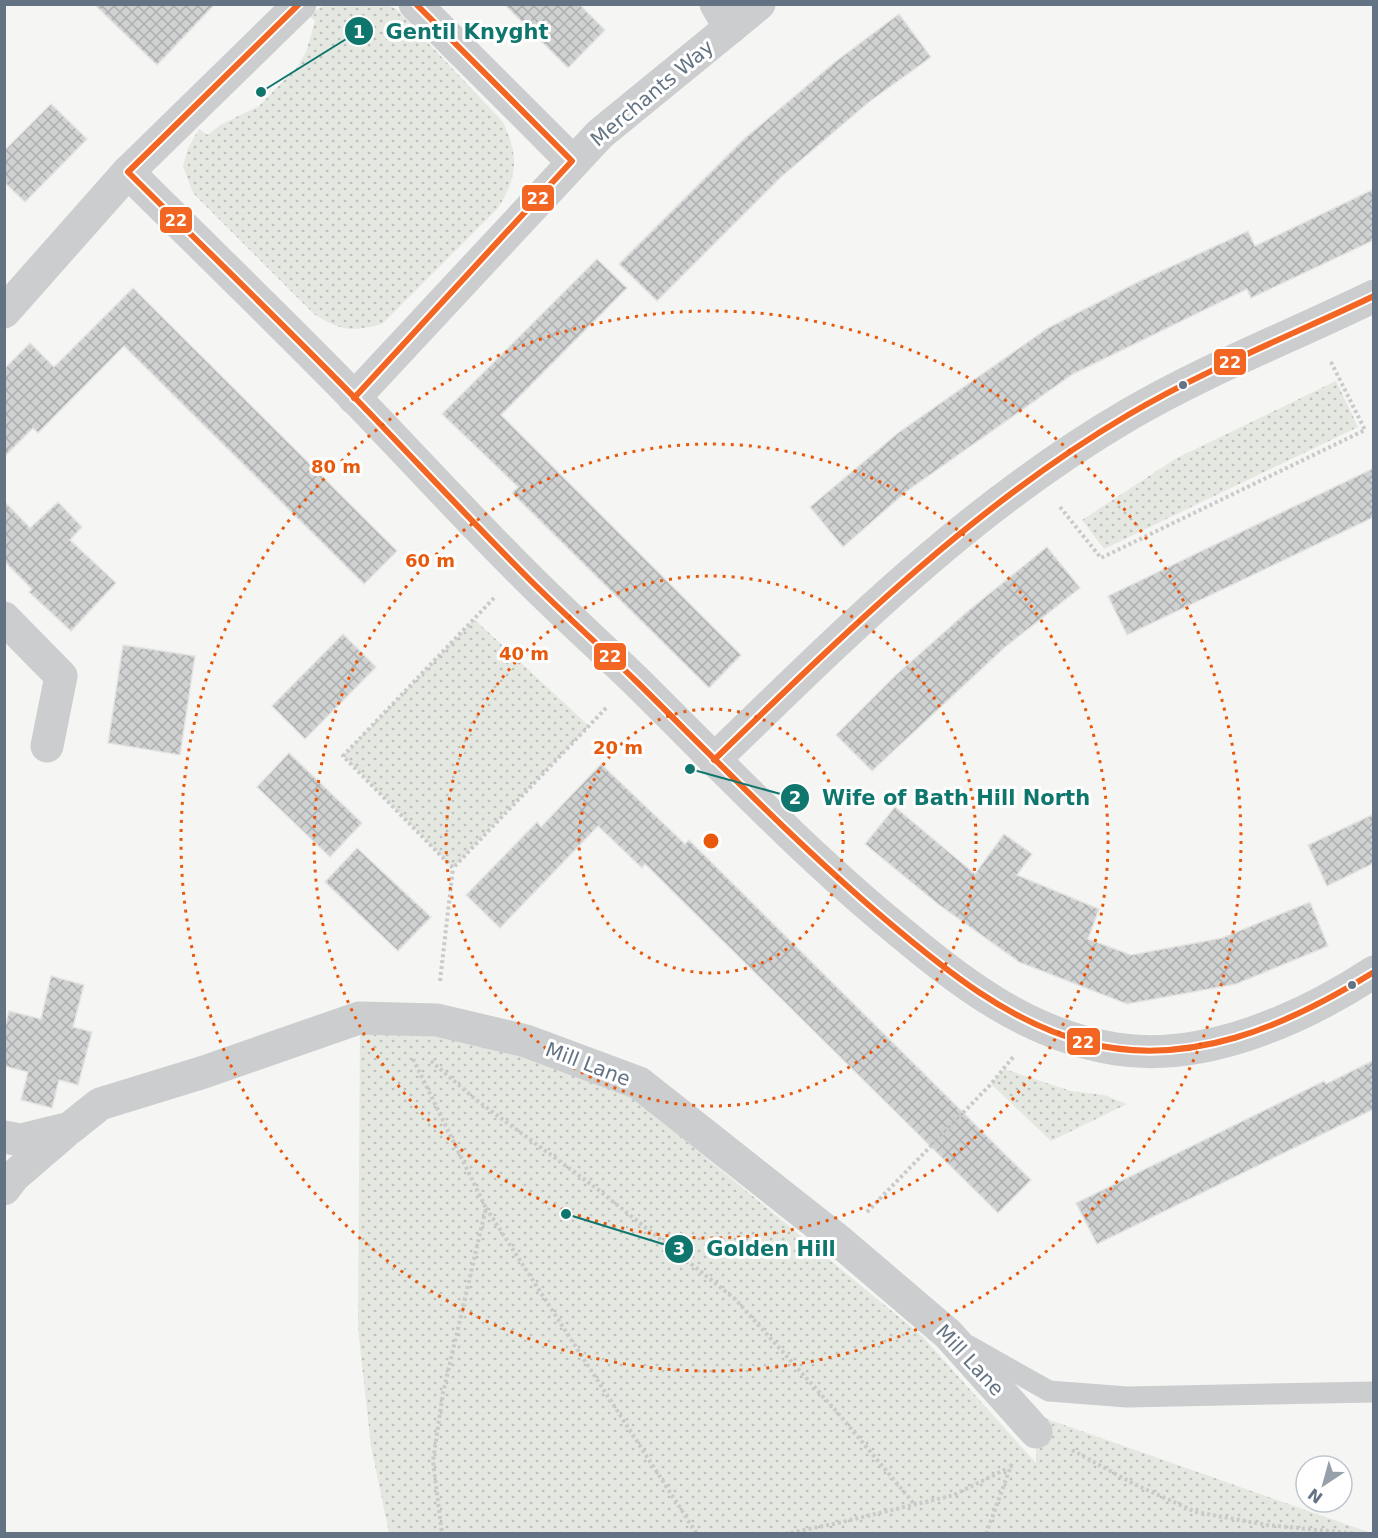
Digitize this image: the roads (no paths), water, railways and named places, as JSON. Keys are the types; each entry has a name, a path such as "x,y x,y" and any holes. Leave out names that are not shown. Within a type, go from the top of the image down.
{"street":[{"path":"4,312 128,172 300,4"},
{"path":"415,4 572,161"},
{"name":"Merchants Way","path":"354,398 572,161 723,16 759,4"},
{"path":"128,172 354,398 520,571 634,679 835,878 965,986 1038,1026 1117,1049 1159,1052 1193,1048 1283,1022 1346,990 1374,972"},
{"path":"714,760 894,587 970,523 1035,476 1129,414 1374,296"},
{"path":"4,618 60,676 47,746"},
{"name":"Mill Lane","path":"4,1188 14,1176 100,1104 204,1072 359,1017 401,1026 437,1020 526,1041 639,1083 839,1240 948,1334 1036,1432"},
{"name":"Mill Lane","path":"4,1137 21,1140 70,1128"}],"lane":[{"path":"948,1334 1049,1391 1127,1397 1374,1392"}],"place":[{"name":"Gentil Knyght","path":"261,92"},
{"name":"Wife of Bath Hill North","path":"690,769"},
{"name":"Golden Hill","path":"566,1214"}]}
